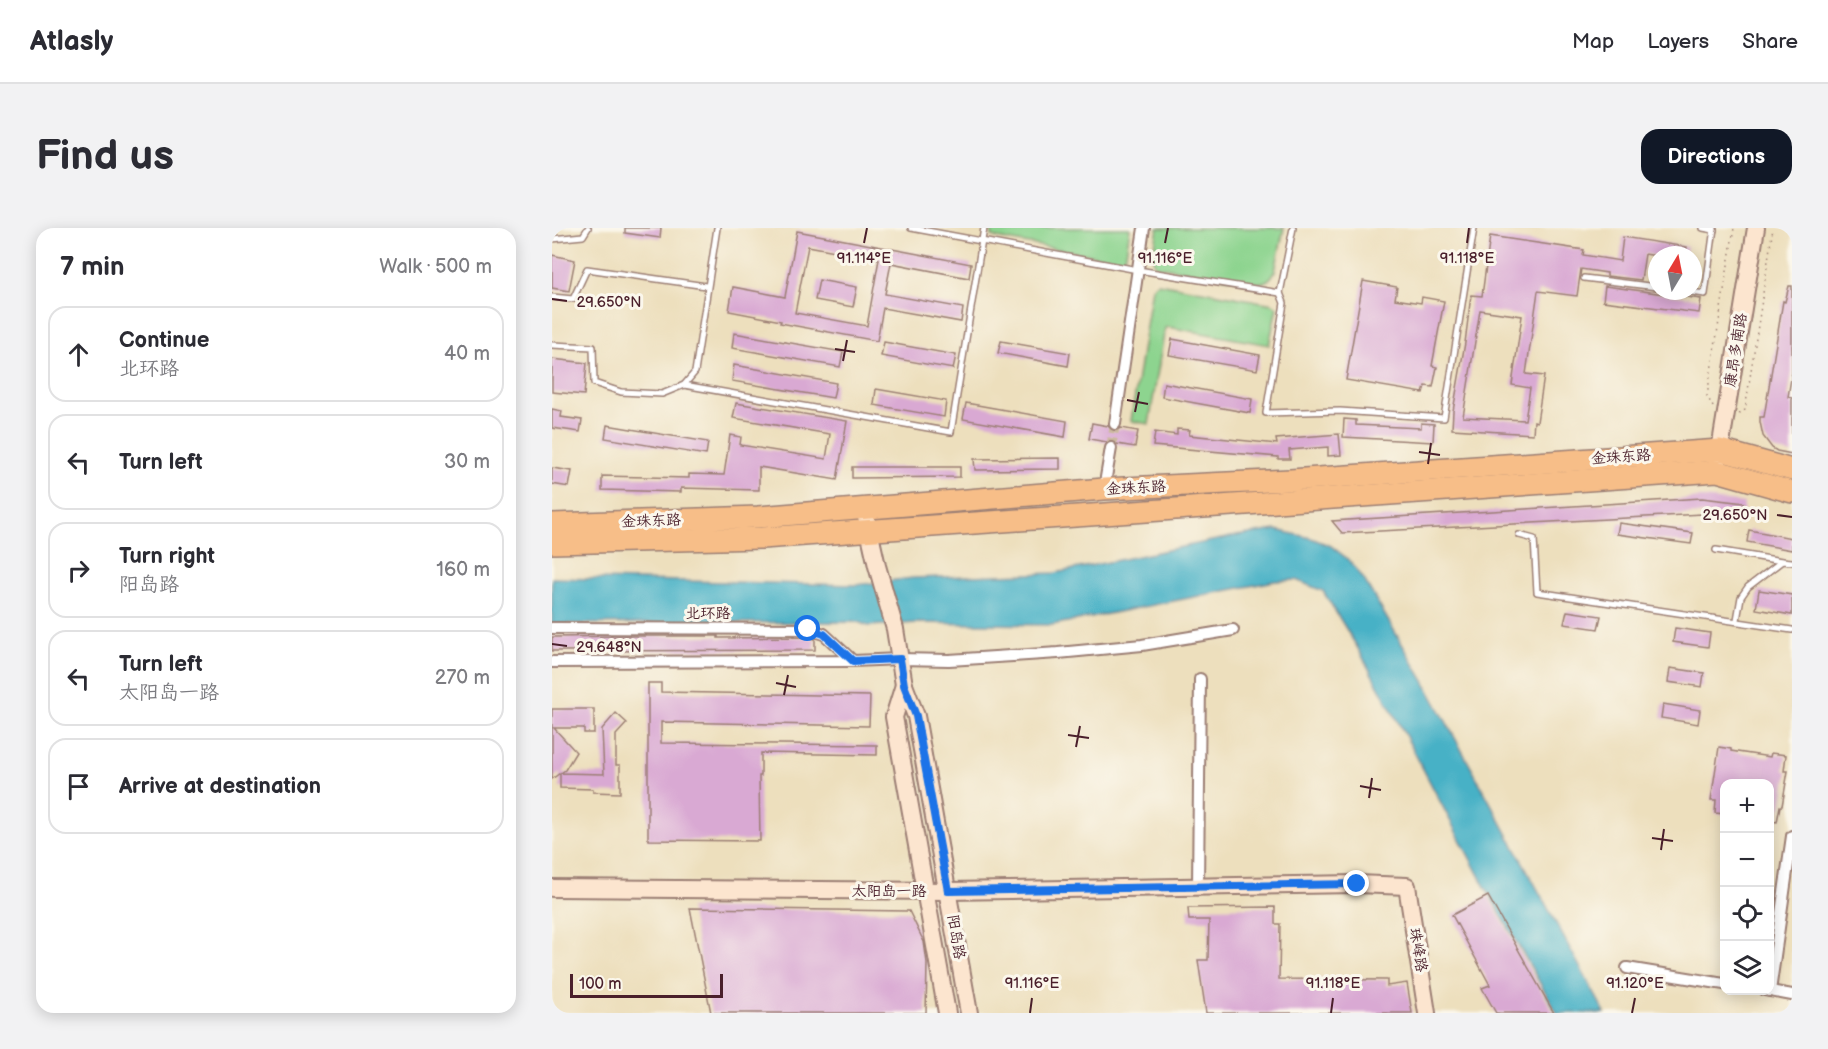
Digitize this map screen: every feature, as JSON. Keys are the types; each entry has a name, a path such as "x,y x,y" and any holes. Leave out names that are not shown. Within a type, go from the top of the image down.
{"highway":[{"name":"金珠东路","path":"552,524 758,517 1104,489 1290,480 1720,450 1792,470"},
{"name":"金珠东路","path":"552,543 762,538 1717,471 1792,492"}],"main road":[{"name":"康昂多南路","path":"1717,471 1756,228"},
{"name":"阳岛路","path":"864,508 877,566 895,629 904,685 916,716 969,1013"},
{"name":"阳岛路","path":"904,685 894,717 947,1013"},
{"name":"太阳岛一路","path":"552,888 948,891 1357,884 1407,886"},
{"name":"珠峰路","path":"1407,886 1427,1013"}],"street":[{"path":"1115,424 1144,228"},
{"path":"1104,489 1111,448"},
{"name":"北环路","path":"552,628 808,629 824,634 853,661"},
{"path":"552,662 949,660 1142,645 1233,630"},
{"path":"1198,888 1200,679"},
{"path":"1774,952 1790,863 1792,836"},
{"path":"1627,968 1720,983"},
{"path":"1774,992 1792,995"}],"lane":[{"path":"552,239 583,236 588,228"},
{"path":"552,345 593,347 594,384 621,392 662,394 684,385 695,372 717,228"},
{"path":"911,228 1138,270 1280,293"},
{"path":"684,385 951,432 984,228"},
{"path":"1293,228 1280,293 1284,303 1266,413 1340,411 1444,418 1474,228"},
{"path":"1702,294 1705,294 1714,229 1703,228"},
{"path":"552,297 573,300 587,269 706,286"},
{"path":"1584,278 1648,286"},
{"path":"1519,535 1534,539 1537,592 1792,630"},
{"path":"1716,550 1792,562"},
{"path":"1737,621 1741,597 1748,586 1782,561"}],"path":[{"path":"1713,406 1707,396 1734,228"},
{"path":"1724,426 1744,410 1773,228"}],"green space":[{"path":"991,228 1130,228 1126,254 1124,258 1118,260 996,238 992,236"},
{"path":"1158,228 1284,228 1275,271 1268,280 1259,283 1156,266 1153,258"},
{"path":"1158,283 1273,304 1277,307 1269,345 1165,328 1149,424 1131,421 1152,288"}],"water":[{"path":"1276,530 1311,538 1331,546 1350,561 1363,578 1424,681 1605,1013 1557,1013 1484,885 1356,645 1323,591 1296,580 1275,581 1052,625 917,623 868,626 858,622 552,624 552,578 856,585 913,578 1055,573"}],"building":[{"path":"625,228 661,228 660,238 625,233"},
{"path":"797,231 971,264 969,278 891,263 885,294 963,308 961,322 883,308 877,341 729,311 733,287 785,297","holes":["808,246 879,259 867,326 795,313"]},
{"path":"1490,236 1584,250 1583,255 1620,261 1623,237 1681,246 1648,246 1641,280 1607,276 1607,273 1581,269 1577,296 1538,291 1526,374 1544,376 1533,434 1452,429 1471,295 1482,296","holes":["1480,310 1522,316 1512,385 1530,388 1525,420 1463,417"]},
{"path":"552,255 575,260 569,291 552,288"},
{"path":"819,280 857,287 853,307 815,300"},
{"path":"1363,281 1397,287 1395,299 1421,303 1422,297 1444,301 1432,366 1437,367 1433,387 1425,386 1423,393 1346,380"},
{"path":"1605,286 1648,292 1648,300 1701,300 1699,313 1603,301"},
{"path":"1789,286 1792,286 1792,372 1788,397 1792,398 1792,454 1772,448 1763,436 1760,422 1760,417 1764,417 1783,301 1785,302"},
{"path":"734,333 843,352 840,367 732,348"},
{"path":"1172,339 1260,355 1257,370 1169,355"},
{"path":"1001,341 1070,353 1068,366 998,353"},
{"path":"884,342 956,355 953,369 881,356"},
{"path":"552,359 587,363 584,395 552,392"},
{"path":"734,365 836,383 833,398 732,381"},
{"path":"1164,383 1252,399 1250,413 1162,397"},
{"path":"876,389 946,401 944,417 874,405"},
{"path":"736,403 847,421 837,480 759,467 759,490 681,488 681,492 602,490 602,476 689,478 689,474 724,475 730,435 741,437 740,445 826,459 830,434 733,418"},
{"path":"966,403 1067,421 1065,437 963,419"},
{"path":"552,409 562,411 561,417 582,420 580,432 552,428"},
{"path":"1344,419 1356,420 1356,425 1421,428 1421,423 1434,424 1433,442 1343,437"},
{"path":"1092,423 1108,426 1113,431 1121,428 1138,431 1135,447 1117,444 1113,441 1089,439"},
{"path":"607,425 708,442 706,455 605,438"},
{"path":"1177,429 1190,430 1189,435 1277,444 1276,439 1339,434 1341,455 1328,456 1328,447 1289,450 1290,459 1278,459 1278,457 1153,446 1155,432 1177,435"},
{"path":"1060,458 1060,469 975,470 974,459"},
{"path":"852,467 960,467 960,477 852,478"},
{"path":"552,468 572,471 569,487 552,484"},
{"path":"1702,498 1744,503 1742,520 1703,514 1342,533 1332,521"},
{"path":"1619,523 1693,533 1691,544 1617,534"},
{"path":"1749,530 1792,538 1792,550 1747,542"},
{"path":"1759,590 1792,595 1792,615 1756,609"},
{"path":"1567,611 1601,616 1598,629 1564,624"},
{"path":"1675,628 1710,633 1708,647 1673,642"},
{"path":"552,637 807,637 815,639 815,650 552,651"},
{"path":"1670,668 1704,673 1702,687 1668,682"},
{"path":"648,683 661,683 661,692 870,696 869,726 661,722 661,743 877,745 877,755 761,753 760,841 648,840"},
{"path":"1663,704 1700,710 1698,724 1661,718"},
{"path":"552,709 594,709 594,733 584,733 584,728 554,728 576,752 561,773 604,774 602,729 616,713 627,723 616,735 616,765 620,765 620,793 560,788 560,773 552,779"},
{"path":"1719,747 1770,757 1771,753 1786,755 1784,771 1788,771 1777,822 1774,822 1774,779 1720,779 1720,814 1715,813 1716,800 1711,800"},
{"path":"1488,896 1554,1013 1496,1013 1482,988 1490,985 1452,915"},
{"path":"1275,907 1275,924 1280,924 1279,979 1387,980 1387,986 1407,983 1412,1013 1206,1013 1198,960 1208,960 1209,920 1189,920 1188,908"},
{"path":"690,908 909,911 924,942 927,963 926,1013 711,1013"}],"tunnel":[{"path":"1111,448 1115,424"}],"route":[{"path":"808,629 824,634 853,661 900,659 904,685 916,716 948,891 1357,884"}]}
